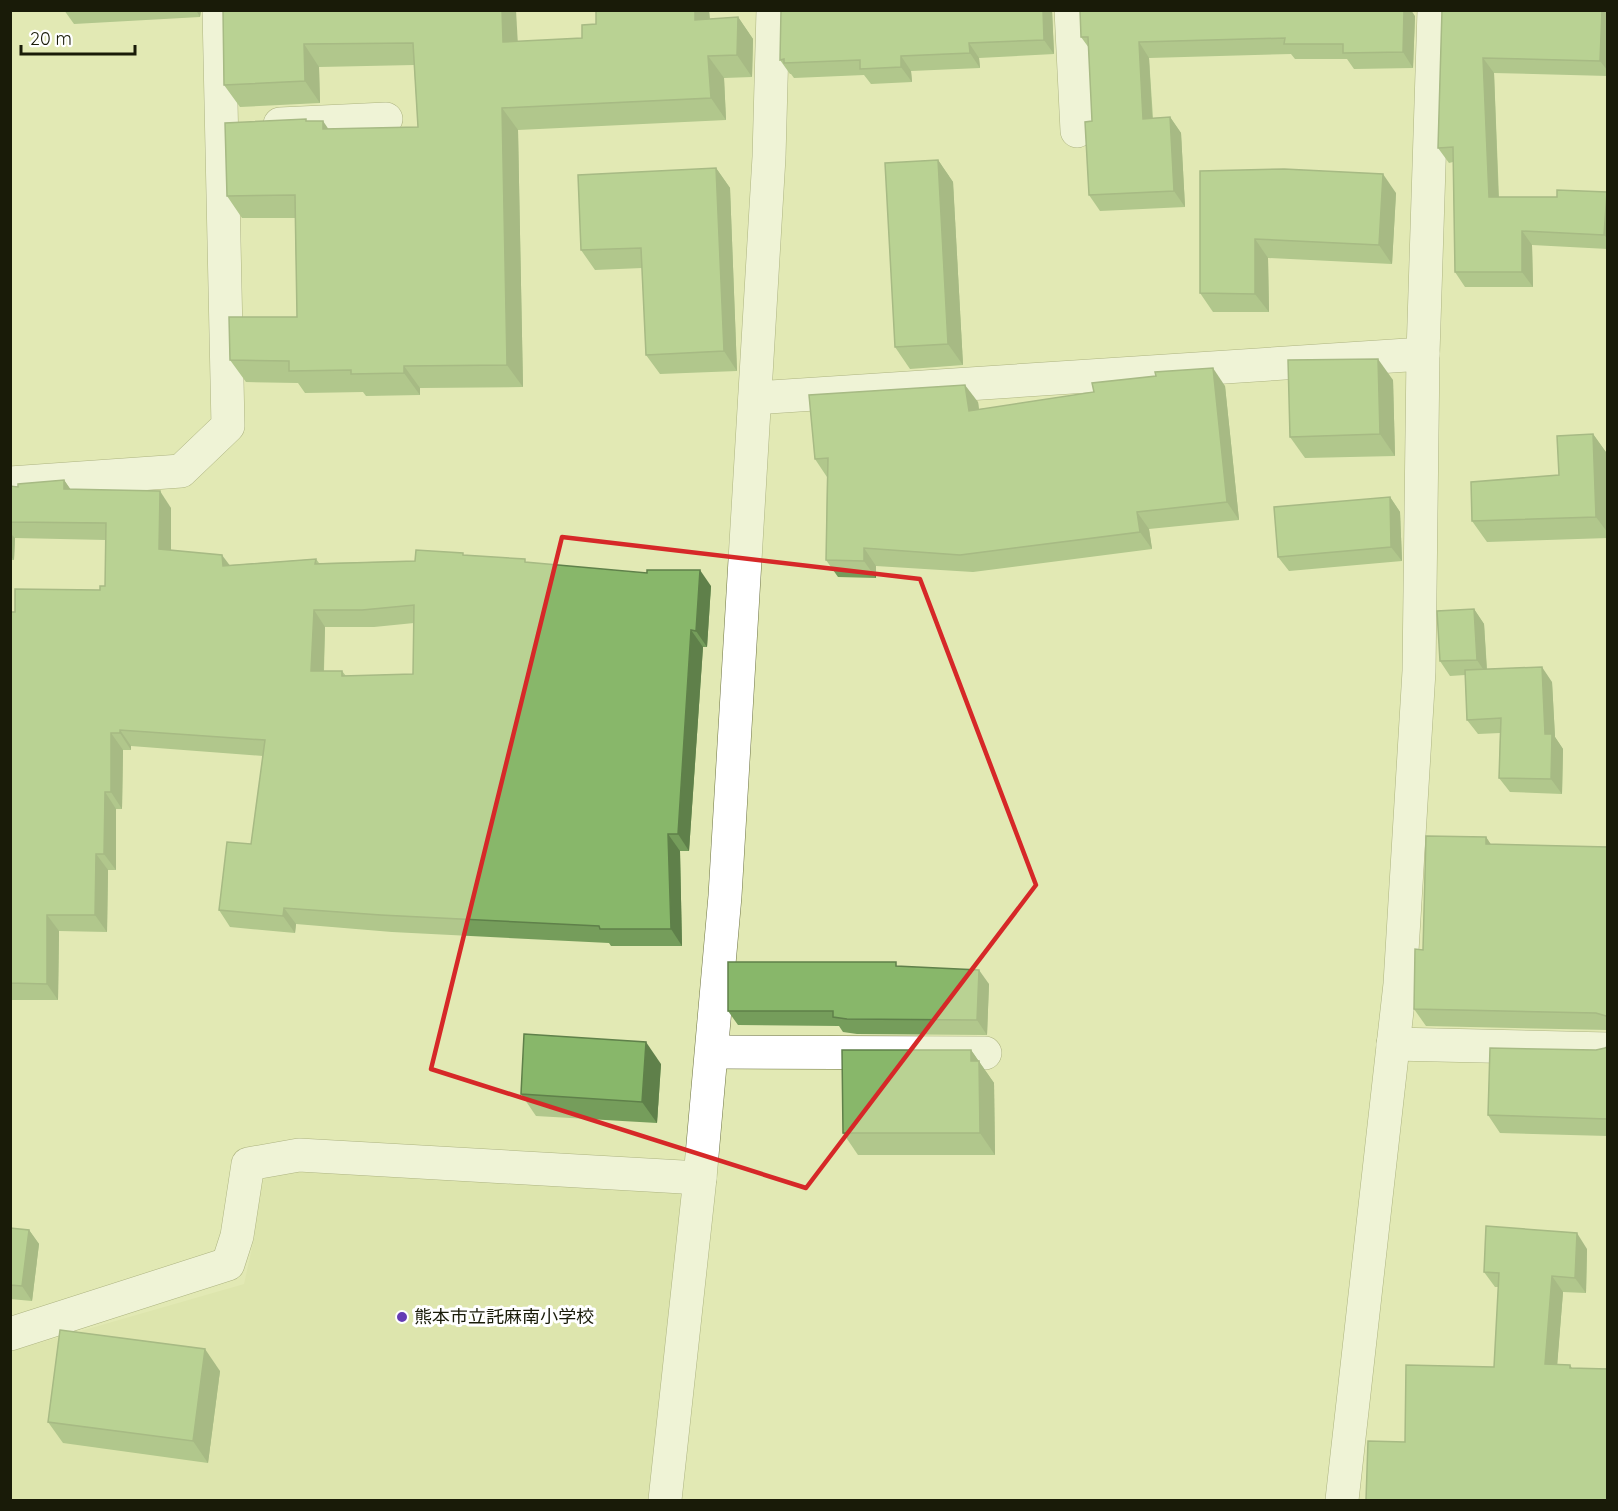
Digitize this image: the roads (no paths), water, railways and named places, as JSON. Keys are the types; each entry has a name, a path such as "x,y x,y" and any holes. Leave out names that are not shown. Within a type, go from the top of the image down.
{"street":[{"path":"10,483 181,471 228,426 219,10"},
{"path":"665,1500 700,1178 725,896 769,157 773,10"},
{"path":"1071,10 1077,130"},
{"path":"1342,1500 1400,984 1419,671 1423,354 1434,10"},
{"path":"222,127 386,119"},
{"path":"755,398 1423,354"},
{"path":"1393,1044 1608,1049"},
{"path":"712,1052 985,1053"},
{"path":"10,1334 228,1264 237,1236 248,1164 299,1155 700,1178"}],"place":[{"name":"熊本市立託麻南小学校","path":"402,1317"}]}
